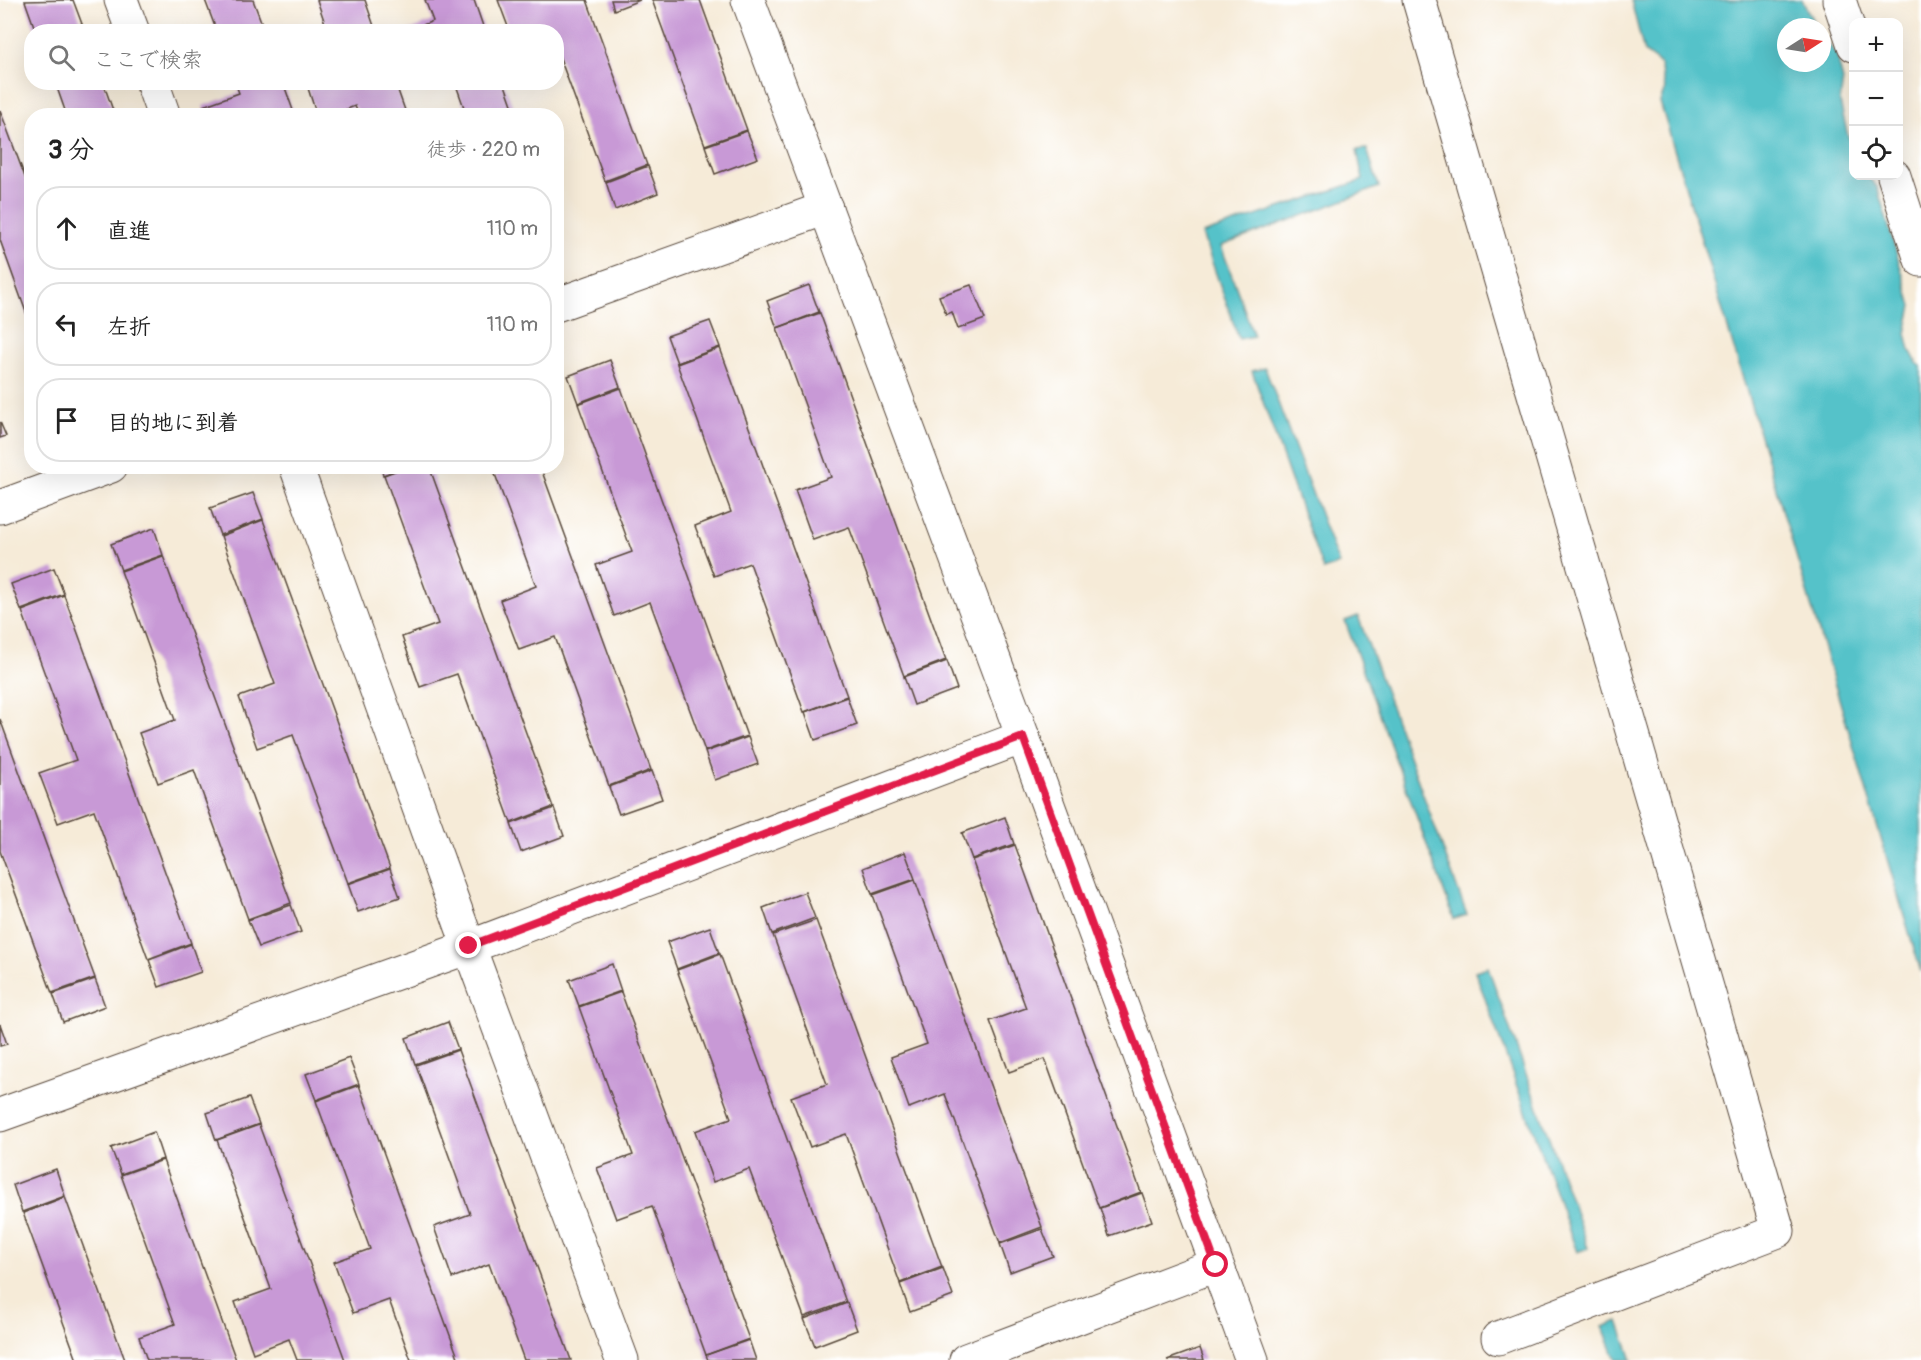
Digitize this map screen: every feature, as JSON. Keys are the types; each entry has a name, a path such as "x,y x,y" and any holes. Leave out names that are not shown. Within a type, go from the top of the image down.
{"street":[{"path":"121,0 130,24"},
{"path":"748,0 1252,1360"},
{"path":"1419,0 1778,1231 1498,1338"},
{"path":"1839,0 1849,30"},
{"path":"155,90 161,108"},
{"path":"1895,180 1921,260"},
{"path":"564,302 826,208"},
{"path":"0,507 89,474"},
{"path":"300,474 469,946 622,1360"},
{"path":"0,1115 469,946 1023,737"},
{"path":"966,1360 1216,1265"}],"water":[{"path":"1631,0 1802,0 1811,18 1777,18 1777,72 1831,72 1831,47 1836,53 1843,80 1840,102 1849,138 1849,180 1871,180 1877,187 1912,306 1906,333 1910,350 1921,366 1921,972 1660,102 1665,89 1660,64 1644,52"},
{"path":"1367,149 1379,187 1221,246 1254,336 1239,339 1202,234 1363,180 1357,150"},
{"path":"1265,368 1339,564 1323,570 1252,371"},
{"path":"1358,616 1467,915 1454,919 1345,621"},
{"path":"1488,967 1588,1248 1577,1252 1475,971"},
{"path":"1618,1321 1632,1360 1616,1360 1603,1327"}],"building":[{"path":"73,0 82,24 33,24 25,1"},
{"path":"205,0 253,0 262,24 214,24"},
{"path":"317,0 365,0 373,24 325,24"},
{"path":"425,0 474,0 482,24 425,24 433,21"},
{"path":"498,0 587,0 647,165 605,181 564,69 564,24 507,24"},
{"path":"611,0 640,0 614,10"},
{"path":"652,0 700,0 747,130 705,145"},
{"path":"58,90 106,90 112,108 64,108"},
{"path":"238,90 286,90 292,108 204,108 203,106 239,93"},
{"path":"309,90 398,90 404,108 356,108 355,106 314,108"},
{"path":"458,90 507,90 513,108 464,108"},
{"path":"0,110 24,174 24,307 0,240"},
{"path":"747,131 758,158 715,174 705,146"},
{"path":"648,166 658,193 615,210 606,182"},
{"path":"809,285 819,312 777,328 767,301"},
{"path":"971,285 985,319 958,329 952,312 946,314 939,296"},
{"path":"820,313 946,660 904,676 849,527 813,540 795,490 831,477 777,328"},
{"path":"710,321 720,347 677,363 667,336"},
{"path":"720,348 847,696 804,712 750,563 714,576 695,526 731,512 677,364"},
{"path":"610,360 620,387 578,403 568,376"},
{"path":"621,388 747,736 705,751 650,602 614,616 596,565 632,552 578,404"},
{"path":"0,422 6,436 0,438"},
{"path":"432,474 553,807 511,823 457,674 420,687 402,637 438,624 384,475"},
{"path":"495,474 543,474 651,770 609,786 555,637 519,650 500,600 536,586"},
{"path":"253,493 263,519 220,535 210,508"},
{"path":"263,520 390,868 348,883 293,735 257,748 239,697 275,684 221,536"},
{"path":"154,528 163,555 121,570 111,544"},
{"path":"163,556 291,903 248,919 194,770 158,783 139,733 175,720 121,571"},
{"path":"54,568 64,594 21,610 11,584"},
{"path":"64,595 191,943 148,959 94,810 58,823 39,773 76,760 22,611"},
{"path":"947,661 957,689 914,705 904,677"},
{"path":"847,697 857,725 815,740 805,712"},
{"path":"0,719 95,978 52,993 0,851"},
{"path":"748,737 758,764 715,780 705,752"},
{"path":"652,771 662,799 619,814 609,787"},
{"path":"554,808 564,836 521,852 511,824"},
{"path":"1005,817 1014,844 972,859 962,833"},
{"path":"1015,845 1141,1192 1099,1208 1045,1059 1009,1072 990,1021 1026,1008 972,860"},
{"path":"905,852 915,879 872,894 863,868"},
{"path":"390,869 400,897 358,912 348,884"},
{"path":"915,880 1042,1227 1000,1243 945,1094 909,1108 891,1057 927,1044 873,895"},
{"path":"805,892 815,918 772,934 763,908"},
{"path":"291,905 301,932 259,947 248,920"},
{"path":"816,920 942,1267 900,1283 846,1134 810,1147 791,1097 827,1084 773,935"},
{"path":"710,927 719,953 677,969 667,942"},
{"path":"191,944 201,972 159,987 149,960"},
{"path":"720,954 846,1302 804,1317 749,1169 713,1182 695,1131 731,1118 677,970"},
{"path":"612,964 621,991 579,1006 569,980"},
{"path":"95,979 105,1006 63,1022 53,994"},
{"path":"621,992 749,1339 706,1355 652,1206 616,1219 597,1168 633,1155 579,1007"},
{"path":"448,1022 458,1049 415,1064 406,1038"},
{"path":"0,1024 7,1044 0,1046"},
{"path":"458,1050 571,1360 524,1360 489,1264 452,1278 434,1227 470,1214 416,1065"},
{"path":"349,1058 359,1084 316,1100 306,1074"},
{"path":"359,1085 459,1360 411,1360 389,1300 353,1313 334,1262 370,1249 316,1101"},
{"path":"249,1098 259,1124 216,1140 207,1113"},
{"path":"259,1125 345,1360 297,1360 289,1339 253,1353 235,1302 271,1289 217,1140"},
{"path":"154,1132 163,1159 121,1174 111,1148"},
{"path":"163,1160 236,1360 147,1360 139,1337 175,1324 121,1175"},
{"path":"56,1169 65,1196 22,1212 13,1185"},
{"path":"1142,1193 1152,1221 1109,1236 1100,1208"},
{"path":"65,1197 125,1360 77,1360 23,1213"},
{"path":"1042,1229 1053,1256 1010,1272 1000,1244"},
{"path":"943,1268 953,1296 910,1312 900,1284"},
{"path":"847,1303 857,1330 815,1346 804,1319"},
{"path":"749,1340 756,1360 708,1360 706,1355"},
{"path":"1200,1348 1204,1360 1167,1360"}],"route":[{"path":"469,946 1023,737 1216,1265"}]}
